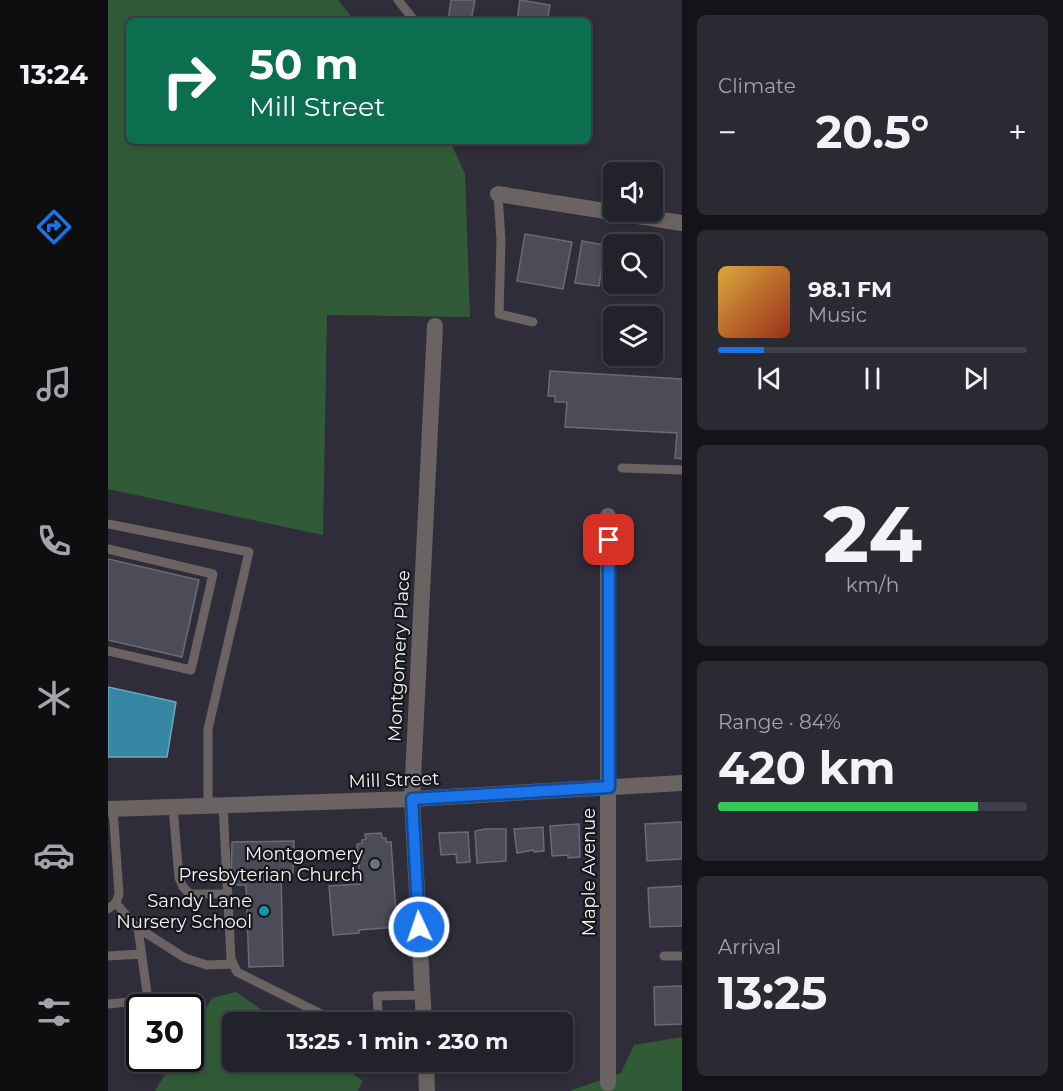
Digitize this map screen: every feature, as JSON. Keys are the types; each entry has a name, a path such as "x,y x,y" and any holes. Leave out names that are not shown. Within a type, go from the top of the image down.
{"street":[{"path":"498,194 682,223"},
{"name":"Montgomery Place","path":"423,1012 412,799 435,326"},
{"name":"Maple Avenue","path":"608,1083 609,516"},
{"name":"Mill Street","path":"111,809 412,799 682,783"},
{"path":"426,1072 427,1091"}],"lane":[{"path":"398,0 412,18"},
{"path":"498,194 501,240 499,314 533,322"},
{"path":"622,468 682,470"},
{"path":"108,524 249,552 208,729 227,894 231,959 237,972 317,1012"},
{"path":"108,549 213,574 191,670 108,651"},
{"path":"173,807 179,878 183,887 190,894 227,894"},
{"path":"111,809 119,894 112,906 138,928 185,958 207,965 233,964"},
{"path":"108,1004 148,1000 138,928"},
{"path":"108,956 142,954"},
{"path":"664,956 682,956"},
{"path":"378,1012 377,996 422,995"}],"green space":[{"path":"108,0 338,0 353,18 126,18 126,144 451,144 465,174 470,317 327,315 323,535 108,489"},
{"path":"236,992 265,1012 222,1012 222,1072 350,1072 363,1081 358,1091 155,1091 166,1072 204,1072 204,1011 212,998"},
{"path":"682,1037 682,1091 569,1091 621,1073 634,1045"}],"water":[{"path":"108,687 176,702 167,757 108,757"}],"building":[{"path":"451,0 475,0 472,18 448,18"},
{"path":"520,0 550,5 548,18 517,18"},
{"path":"525,234 572,242 563,289 517,281"},
{"path":"582,241 603,245 599,286 575,283"},
{"path":"550,371 682,379 682,459 675,458 677,433 565,427 567,402 555,402 555,396 548,396"},
{"path":"108,559 199,580 182,657 108,640"},
{"path":"682,822 682,859 647,861 645,824"},
{"path":"579,824 580,857 552,856 550,826"},
{"path":"543,827 544,851 534,852 533,850 517,853 514,829"},
{"path":"506,829 506,861 477,863 475,831"},
{"path":"468,832 470,862 457,863 456,854 441,855 439,833"},
{"name":"Montgomery Presbyterian Church","path":"381,833 382,838 386,838 386,842 391,842 397,927 333,935 329,886 360,884 357,844 366,839 365,834"},
{"name":"Sandy Lane Nursery School","path":"294,841 293,873 281,873 283,966 249,967 246,885 231,885 232,842"},
{"path":"682,886 682,926 650,927 648,888"},
{"path":"682,986 682,1024 655,1025 654,987"}],"place":[{"name":"Montgomery Presbyterian Church","path":"375,864"},
{"name":"Sandy Lane Nursery School","path":"264,911"}],"route":[{"path":"419,927 412,799 609,787 609,540"}]}
